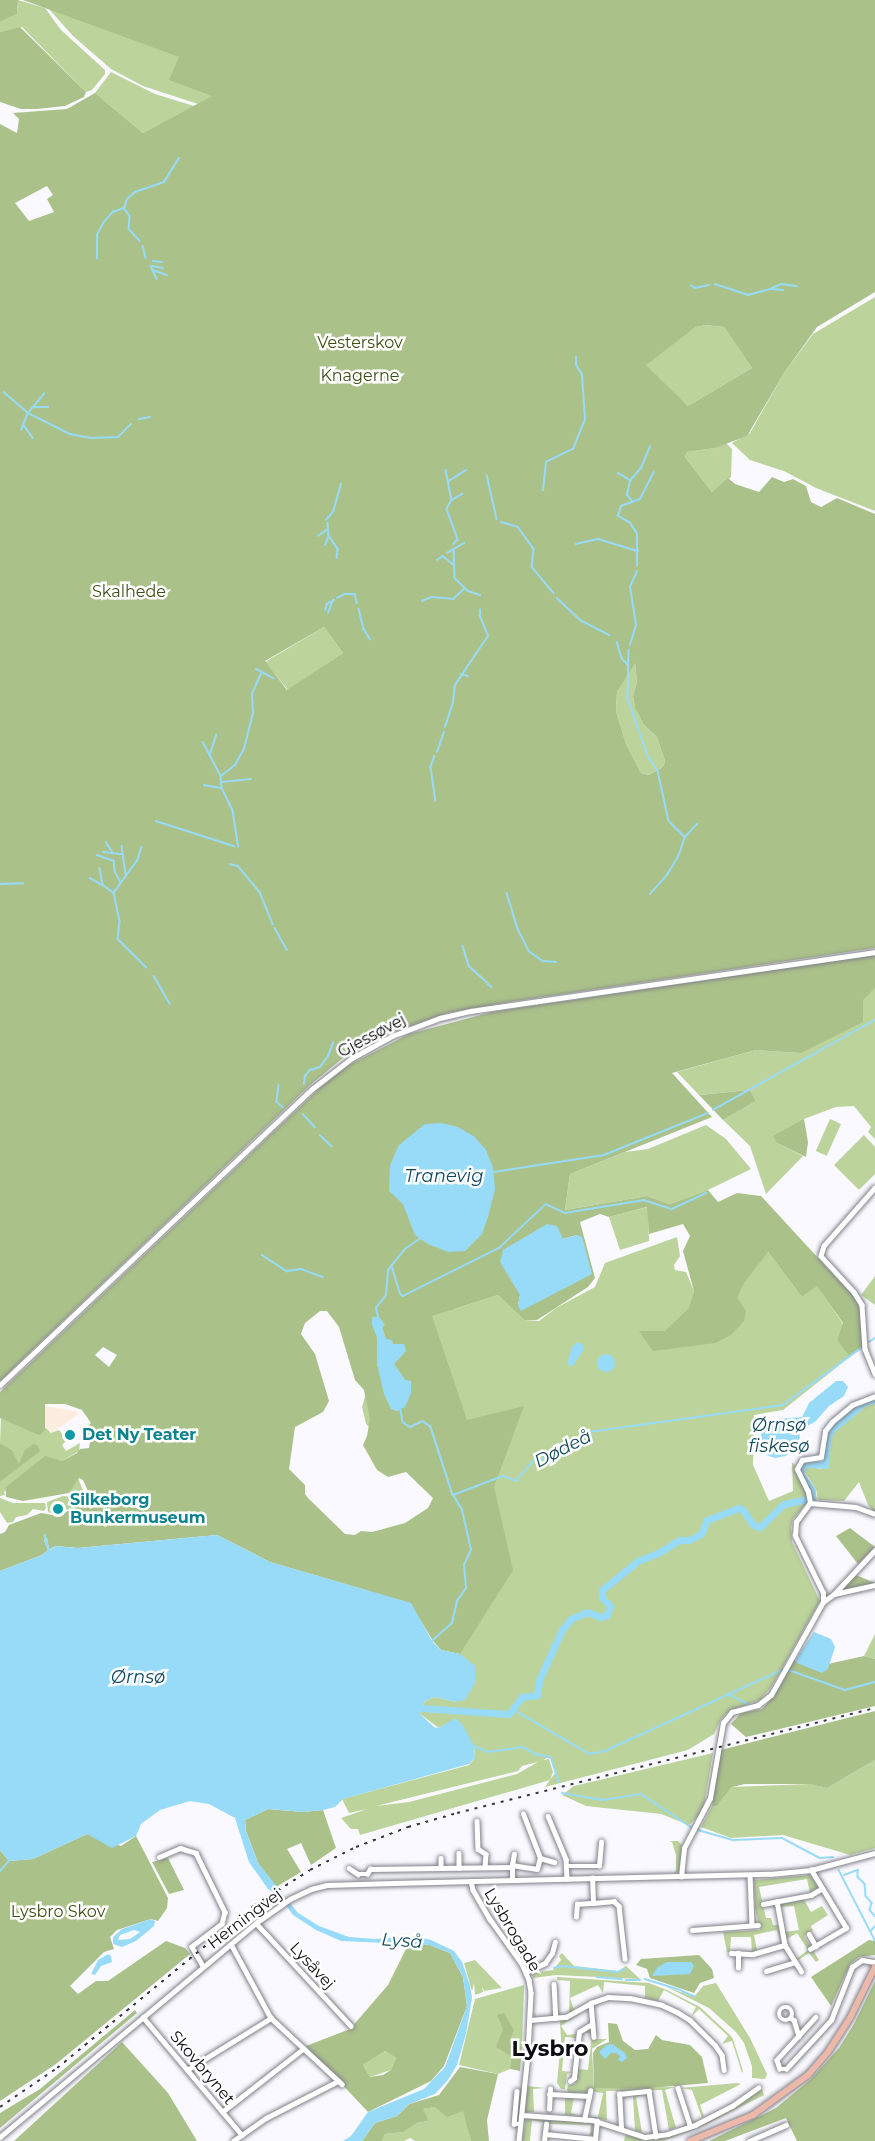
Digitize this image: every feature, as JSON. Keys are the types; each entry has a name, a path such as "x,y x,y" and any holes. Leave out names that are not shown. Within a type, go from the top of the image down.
{"main road":[{"path":"690,2141 753,2115 808,2075 828,2052 850,2018 875,1967"}],"street":[{"name":"Gjessøvej","path":"0,1385 312,1089 352,1058 392,1036 440,1018 471,1011 875,951"},
{"path":"875,1188 824,1246 821,1256 854,1292 862,1305 865,1349 875,1374"},
{"path":"824,1602 823,1593 795,1536 796,1522 810,1503 809,1496 797,1474 800,1463 806,1459 819,1460 823,1454 825,1431 832,1422 852,1405 875,1396"},
{"path":"810,1503 856,1506 875,1514"},
{"path":"681,1877 686,1841 710,1798 723,1723 732,1712 758,1705 771,1695 824,1602 875,1550"},
{"path":"834,1594 875,1585"},
{"path":"349,1868 358,1874 367,1874 370,1869 512,1866 537,1869 540,1858 523,1814"},
{"path":"548,1816 567,1866 567,1879"},
{"path":"477,1821 477,1850 486,1854 485,1867"},
{"path":"567,1866 599,1866 601,1842"},
{"path":"159,1857 180,1848 196,1853 225,1912 222,1924 192,1947 203,1966"},
{"path":"459,1853 459,1868"},
{"name":"Herningvej","path":"0,2138 256,1923 290,1899 311,1888 327,1885 406,1882 750,1875 811,1870 875,1853"},
{"path":"512,1880 514,1854"},
{"path":"441,1858 441,1868"},
{"path":"540,1858 554,1862"},
{"path":"406,1869 406,1882"},
{"path":"810,1950 846,1928 811,1870"},
{"path":"692,1929 755,1925 750,1875"},
{"path":"592,1878 593,1903"},
{"name":"Lysbrogade","path":"471,1881 473,1890 490,1919 526,1972 531,1993 519,2141"},
{"path":"763,1904 811,1895 821,1889"},
{"path":"576,1917 577,1904 614,1901 620,1906 625,1959"},
{"path":"777,1901 785,1944 801,1971"},
{"name":"Lysåvej","path":"256,1923 351,2026"},
{"path":"809,1934 816,1946"},
{"path":"526,1972 545,1962 555,1942"},
{"path":"231,1944 271,2018 340,2083 266,2118 233,2141"},
{"path":"731,1953 753,1954 785,1944"},
{"path":"738,1953 738,1968"},
{"path":"816,2017 777,2060 780,2069 786,2069 831,2020 852,1967 862,1960 875,1962"},
{"path":"766,1971 795,1962"},
{"path":"554,1984 556,2018"},
{"path":"530,2020 566,2018 591,2003 608,1997 630,1998 662,2005 690,2020 716,2045 722,2055 724,2070"},
{"path":"591,2003 594,2037"},
{"name":"Skovbrynet","path":"143,2017 242,2135"},
{"path":"187,2070 271,2018"},
{"path":"791,2019 794,2020 799,2036"},
{"path":"570,2081 574,2078 579,2032 592,2024"},
{"path":"222,2112 303,2049"},
{"path":"522,2115 597,2121 645,2137 656,2136 690,2126 732,2106 751,2090 758,2088"},
{"name":"Lysbrogade","path":"518,2091 514,2124 520,2124"},
{"path":"621,2128 619,2094 650,2091 656,2136"},
{"path":"688,2091 679,2091 690,2126"},
{"path":"549,2109 550,2092 589,2094 584,2120"},
{"path":"517,2099 523,2100"},
{"path":"545,2134 595,2139 597,2121"},
{"path":"544,2141 546,2124"},
{"path":"749,2141 786,2125"}],"shaded area":[{"path":"45,1406 75,1411 84,1417 79,1414 52,1433 43,1424 18,1415"}],"green space":[{"path":"0,0 18,0 17,14 0,22"},
{"path":"18,0 45,8 61,30 105,70 105,74 92,90 86,92 22,27 0,32 0,22 17,14"},
{"name":"Vesterskov","path":"23,0 875,0 875,292 817,327 784,373 747,436 715,448 687,452 685,457 712,492 728,478 735,484 759,492 772,477 784,482 793,479 806,486 811,502 821,507 837,498 875,514 875,948 509,1002 447,1013 391,1033 344,1057 309,1086 0,1381 0,124 17,133 19,119 13,113 67,109 95,93 143,133 212,96 169,80 179,57","holes":["47,186 53,195 47,199 54,212 29,221 15,203","705,325 724,327 752,368 688,406 646,365 696,327","324,627 343,653 287,690 265,661","635,663 637,682 633,696 635,708 644,725 657,737 665,761 663,767 649,775 641,773 626,744 616,711 617,692"]},
{"path":"49,9 180,57 213,96 198,104 143,86 111,69 72,35"},
{"path":"20,27 86,92 84,97 65,106 37,109 21,109 0,102 0,32"},
{"path":"111,72 155,94 194,106 143,133 95,93"},
{"path":"875,297 875,511 816,488 784,471 750,460 732,443 750,433 784,373 813,334"},
{"path":"705,325 724,327 752,368 688,406 645,365 696,327"},
{"path":"726,443 732,449 731,477 712,492 685,457 687,452 715,448"},
{"path":"324,627 343,653 288,690 265,662"},
{"path":"635,662 637,682 633,696 635,708 644,725 657,737 665,761 663,767 649,775 641,773 626,744 616,711 617,692"},
{"path":"875,955 875,988 863,1000 863,1022 801,1053 756,1050 672,1073 712,1117 570,1174 565,1210 647,1196 670,1204 708,1190 718,1202 737,1193 761,1196 855,1298 860,1310 862,1348 850,1357 837,1340 843,1323 817,1286 802,1297 768,1252 744,1283 737,1298 746,1311 744,1321 731,1335 715,1343 653,1351 639,1331 665,1331 689,1308 694,1291 683,1251 690,1236 683,1224 649,1234 647,1207 609,1217 600,1214 580,1222 595,1278 588,1287 537,1320 524,1320 498,1295 432,1316 467,1420 524,1406 494,1487 513,1570 460,1654 441,1650 410,1603 270,1562 217,1535 78,1548 55,1546 49,1550 47,1538 44,1540 48,1550 42,1555 0,1571 0,1534 5,1532 9,1525 41,1513 59,1516 80,1504 86,1506 94,1503 97,1497 88,1491 83,1480 79,1478 69,1493 23,1501 6,1497 6,1487 45,1456 62,1461 80,1449 89,1448 90,1441 83,1431 91,1423 82,1410 65,1404 45,1404 45,1429 40,1436 0,1418 0,1392 322,1086 349,1065 409,1034 492,1012","holes":["403,1204 482,1234 465,1251 428,1244 415,1235","577,1235 518,1305 520,1296 563,1239","320,1311 327,1311 339,1327 355,1380 364,1390 370,1419 363,1445 377,1470 388,1477 406,1472 433,1498 428,1508 405,1523 372,1532 361,1531 355,1535 345,1534 308,1498 305,1494 305,1485 289,1469 295,1427 323,1412 329,1401 315,1354 301,1334 305,1323","372,1317 379,1317 386,1339 393,1344 404,1344 406,1351 394,1364 405,1380 391,1409 377,1364 377,1337","103,1347 117,1355 109,1367 95,1355"]},
{"path":"875,988 875,1139 868,1132 871,1127 854,1106 836,1107 804,1119 777,1143 803,1156 766,1194 750,1146 723,1120 756,1101 750,1090 699,1095 677,1072 756,1050 801,1053"},
{"path":"750,1090 756,1101 723,1120 699,1095"},
{"path":"804,1119 808,1142 806,1157 777,1143 773,1136"},
{"path":"830,1119 841,1124 827,1156 816,1151"},
{"path":"706,1125 726,1139 751,1169 708,1190 670,1204 647,1196 565,1210 570,1174 625,1152 648,1149"},
{"path":"372,1128 545,1183 454,1309 498,1295 524,1320 539,1321 556,1308 595,1287 605,1263 677,1237 680,1256 674,1265 675,1270 686,1272 694,1291 690,1308 768,1252 802,1297 817,1285 843,1324 837,1340 861,1348 783,1410 754,1415 753,1465 769,1501 793,1491 792,1462 815,1489 817,1499 804,1506 793,1519 791,1527 792,1542 820,1601 772,1686 760,1700 729,1711 721,1719 714,1734 688,1750 545,1787 550,1780 360,1835 358,1829 351,1829 341,1818 367,1809 349,1813 342,1799 469,1765 475,1758 474,1746 455,1719 439,1728 420,1714 425,1701 435,1697 456,1702 460,1654 410,1603 367,1591 440,1498 366,1424 362,1407 368,1386 347,1332 323,1295","holes":["372,1317 379,1317 391,1409 377,1364","547,1758 551,1759 555,1773 550,1780 553,1772 549,1759 543,1760","538,1762 517,1774 409,1802 376,1806 518,1771 522,1766"]},
{"path":"864,1135 875,1147 875,1174 859,1190 834,1165"},
{"path":"648,1207 649,1241 620,1250 609,1217"},
{"path":"875,1276 875,1305 861,1295"},
{"path":"866,1403 875,1403 875,1513 868,1505 859,1482 844,1501 818,1500 816,1489 803,1469 809,1465 820,1469 827,1465 828,1441 836,1426 839,1427"},
{"path":"1,1418 40,1436 45,1427 51,1433 59,1430 67,1440 62,1445 66,1451 80,1443 79,1451 62,1461 56,1460 4,1492 5,1495 0,1496 0,1482 39,1451 20,1464 16,1463 11,1449 0,1443"},
{"path":"0,1443 11,1449 19,1464 25,1450 33,1444 37,1445 40,1451 0,1482"},
{"path":"78,1478 84,1493 69,1493"},
{"path":"63,1496 80,1498 79,1503 70,1509 64,1510 62,1506 52,1510 51,1513 48,1512 47,1502"},
{"path":"0,1498 13,1503 45,1503 46,1508 44,1511 33,1509 27,1515 16,1517 13,1522 7,1523 0,1512"},
{"path":"850,1528 875,1547 858,1564 836,1536"},
{"path":"856,1575 875,1583 842,1590"},
{"path":"875,1634 875,1659 864,1656"},
{"path":"864,1656 875,1659 875,1706 746,1737 731,1724 741,1713 762,1709 775,1695 794,1660 823,1672 828,1664"},
{"path":"875,1711 875,1760 827,1788 810,1784 745,1784 732,1787 717,1806 712,1806 721,1750"},
{"path":"713,1753 703,1811 689,1825 661,1814 586,1806 562,1795 574,1786"},
{"path":"875,1760 875,1848 850,1855 783,1835 731,1838 701,1827 712,1806 717,1806 732,1787 811,1784 827,1788"},
{"path":"268,1809 303,1812 323,1810 336,1848 311,1865 301,1843 287,1849 301,1872 276,1887 258,1863 246,1831 245,1820"},
{"name":"Lysbro Skov","path":"87,1834 121,1846 136,1836 168,1898 167,1908 158,1921 151,1919 117,1930 110,1937 114,1949 104,1952 70,1986 78,1994 96,1981 108,1981 166,1941 185,1948 190,1954 56,2064 0,2101 0,1850 9,1861 33,1859"},
{"path":"669,1841 678,1841 683,1846 679,1871 673,1874 676,1871 676,1855 672,1842"},
{"path":"168,1858 184,1890 169,1894 152,1862"},
{"path":"810,1875 818,1887 810,1893 807,1879 759,1887 766,1918 771,1918 773,1925 779,1925 781,1943 777,1930 754,1935 757,1950 752,1952 751,1937 731,1937 730,1952 727,1952 723,1932 760,1930 755,1908 754,1880"},
{"path":"803,1898 811,1912 822,1906 828,1915 811,1926 813,1931 804,1936 819,1960 816,1962 809,1953 797,1961 796,1959 808,1950 797,1933 785,1940 784,1932 799,1930 794,1906 780,1907 779,1905"},
{"path":"869,1940 875,1941 875,1955 859,1957 850,1964 831,2006 811,1977"},
{"path":"409,1943 430,1945 450,1953 463,1977 467,2006 444,2066 431,2081 368,2112 306,2046 350,2029 388,1985","holes":["385,2051 396,2058 391,2070 383,2075 370,2077 363,2065"]},
{"path":"562,1953 574,1966 618,1971 626,1966 640,1979 556,1975 533,1978 533,1973 553,1970 561,1960 559,1956"},
{"path":"699,1955 712,1969 714,1978 700,1983 694,1993 650,1978 647,1969 636,1965 641,1959"},
{"path":"475,1960 502,1988 484,1991 482,1986 483,1992 475,1995 474,1983 472,1991 464,1963"},
{"path":"557,1977 649,1983 667,1990 700,2007 733,2039 742,2073 732,2041 722,2044 728,2036 699,2009 691,2017 696,2007 664,1990 658,2001 645,1998 645,1986 604,1982 603,1993 598,1985 570,1998 574,2010 569,2014 570,1981 557,1980"},
{"path":"875,1981 875,2141 797,2141 786,2118 725,2141 709,2141 776,2108 811,2079 839,2048 854,2024"},
{"path":"716,1983 750,2038 767,2074 765,2079 752,2078 752,2066 744,2043 736,2032 709,2008 665,1986 694,1997 703,1986"},
{"path":"524,1985 522,2047 509,2042 503,2029 511,2056 510,2069 498,2074 459,2065 475,1999"},
{"path":"588,2008 561,2026 567,2035 577,2034 576,2038 565,2037 562,2071 572,2072 567,2074 565,2089 561,2089 557,2083 561,2040 560,2021"},
{"path":"135,2010 137,2013 0,2128 0,2113 40,2089"},
{"path":"504,2013 514,2030 509,2042 522,2047 520,2071 510,2069 511,2056 496,2047 503,2029 497,2015"},
{"path":"608,2023 617,2024 623,2041 635,2050 648,2049 656,2035 662,2040 690,2045 702,2057 708,2083 650,2088 594,2088 593,2053 597,2047 609,2042"},
{"path":"591,2029 592,2032 593,2039 607,2039 592,2049 594,2088 675,2087 665,2090 676,2128 669,2130 662,2090 606,2091 607,2120 588,2117 598,2117 603,2093 588,2091 587,2093 569,2093 567,2090 568,2085 575,2084 578,2069 588,2070 592,2034 582,2032"},
{"path":"122,2042 168,2093 197,2141 14,2141"},
{"path":"385,2051 396,2058 391,2070 370,2077 363,2065"},
{"path":"460,2067 498,2074 487,2120 489,2141 471,2141 463,2111 447,2117 435,2107 423,2109 429,2121 417,2123 403,2132 385,2134 382,2141 362,2141 375,2123 397,2116 409,2104 439,2095"},
{"path":"741,2084 700,2105 704,2116 702,2118 692,2090 680,2088"},
{"path":"527,2086 546,2088 533,2089 534,2112 525,2112"},
{"path":"762,2089 764,2095 703,2126 663,2141 624,2141 626,2132 645,2139 669,2135 733,2108"},
{"path":"646,2094 636,2097 642,2133 635,2130 633,2096 622,2096"},
{"path":"577,2096 585,2099 574,2097 571,2113 581,2116 565,2115 565,2098 553,2097"},
{"path":"435,2107 464,2111 471,2141 415,2141 410,2138 404,2141 382,2141 385,2134 402,2132 417,2123 429,2121 422,2109"},
{"path":"526,2117 593,2124 593,2135 590,2135 591,2125 549,2124 532,2120 530,2141 522,2141"}],"water":[{"name":"Tranevig","path":"441,1123 458,1127 475,1137 486,1150 493,1167 495,1189 488,1217 482,1234 465,1251 448,1252 428,1244 415,1235 403,1204 389,1191 390,1165 399,1145 425,1124"},
{"path":"547,1224 557,1226 563,1239 577,1235 582,1237 592,1274 521,1311 518,1305 520,1295 500,1262 503,1250"},
{"path":"372,1317 379,1317 385,1325 382,1328 386,1339 392,1340 393,1344 404,1344 406,1351 394,1364 405,1380 411,1381 411,1393 405,1407 397,1411 391,1409 384,1394 377,1364 377,1337 372,1325"},
{"path":"578,1342 584,1345 584,1349 573,1366 569,1366 572,1347"},
{"path":"606,1354 612,1357 615,1363 612,1369 606,1372 600,1369 597,1363 600,1357"},
{"name":"Ørnsø fiskesø","path":"836,1381 843,1381 848,1387 844,1396 829,1406 815,1422 799,1430 800,1438 786,1456 775,1458 766,1455 761,1435 766,1420 802,1417 809,1403"},
{"name":"Ørnsø","path":"217,1535 270,1562 411,1603 432,1641 441,1650 460,1654 475,1666 475,1683 465,1700 456,1702 435,1697 425,1701 420,1714 434,1727 439,1728 455,1718 462,1724 474,1746 475,1758 469,1764 343,1799 335,1807 323,1810 303,1812 268,1809 245,1820 246,1831 258,1863 298,1913 319,1926 349,1937 375,1939 414,1936 431,1940 454,1951 462,1962 472,1998 466,2034 457,2065 448,2080 435,2094 409,2104 397,2116 375,2123 362,2141 343,2141 351,2136 368,2112 424,2089 445,2067 467,2006 463,1977 450,1953 430,1945 341,1941 316,1930 293,1915 280,1897 268,1889 249,1862 235,1818 209,1804 190,1801 160,1810 141,1824 136,1836 112,1848 87,1834 33,1859 9,1861 0,1850 0,1571 42,1555 48,1550 44,1540 47,1538 50,1550 55,1546 78,1548"},
{"path":"814,1632 831,1639 835,1647 828,1669 822,1673 797,1663 796,1659"},
{"path":"151,1919 155,1921 154,1926 136,1941 122,1947 113,1944 113,1937 122,1929","holes":["134,1930 140,1932 130,1939 118,1940 120,1935"]},
{"path":"108,1954 112,1962 101,1966 95,1975 91,1974 98,1960"},
{"path":"667,1962 691,1962 694,1966 690,1974 652,1976 658,1967"},
{"path":"612,2044 625,2053 627,2058 622,2062 618,2060 620,2056 616,2053 611,2053 605,2059 599,2052 606,2045"}],"waterway":[{"path":"97,259 97,235 103,223 113,212 124,208 127,199 135,192 164,182 179,158"},
{"path":"124,208 130,216 129,229 140,241"},
{"path":"143,246 146,258"},
{"path":"153,261 162,262"},
{"path":"151,266 157,279"},
{"path":"152,266 163,268"},
{"path":"153,270 167,275"},
{"path":"715,284 748,295 771,289 783,290"},
{"path":"772,288 782,284 797,286"},
{"path":"691,285 695,288 709,285"},
{"path":"543,491 546,462 573,449 585,420 582,375 576,365 576,357"},
{"path":"4,392 28,413 70,434 91,438 118,437 131,424"},
{"path":"21,430 28,413 44,394"},
{"path":"34,407 48,407"},
{"path":"139,419 150,417"},
{"path":"23,424 33,438"},
{"path":"632,501 627,495 630,481 641,468 650,447"},
{"path":"446,470 452,500 447,509 458,540 454,544"},
{"path":"449,481 466,470"},
{"path":"637,566 637,534 630,523 618,516 621,506 640,499 654,472"},
{"path":"618,473 630,480"},
{"path":"487,475 497,519"},
{"path":"326,520 333,512 341,484"},
{"path":"452,500 462,494"},
{"path":"501,522 518,527 534,549 532,567 554,593"},
{"path":"328,523 329,536 338,549 337,558"},
{"path":"318,536 327,530"},
{"path":"325,545 328,537"},
{"path":"576,544 598,539 638,551"},
{"path":"447,553 464,543"},
{"path":"454,550 455,578 468,591 480,595"},
{"path":"437,560 443,556 453,564"},
{"path":"630,645 636,625 630,587 637,571"},
{"path":"422,601 432,597 453,599 464,589"},
{"path":"337,598 345,594 355,594 357,603"},
{"path":"557,598 582,621 610,635"},
{"path":"325,610 327,604 334,600"},
{"path":"328,613 332,602"},
{"path":"359,609 364,629 370,639"},
{"path":"445,727 453,703 455,685 488,636 480,610"},
{"path":"617,642 622,658 628,665"},
{"path":"629,650 628,698 648,756 658,771 669,821 685,837"},
{"path":"256,669 274,678"},
{"path":"221,776 235,765 244,749 253,714 252,694 262,672"},
{"path":"461,674 468,676"},
{"path":"437,752 444,732"},
{"path":"210,754 216,735"},
{"path":"203,742 221,776 222,788 233,811 239,847"},
{"path":"435,756 431,767 436,801"},
{"path":"222,782 251,779"},
{"path":"204,785 221,788"},
{"path":"156,821 234,846"},
{"path":"650,894 667,875 678,857 685,837 697,824"},
{"path":"106,842 112,851"},
{"path":"122,846 126,875"},
{"path":"142,847 138,860 114,893 120,921 118,939 146,967"},
{"path":"103,852 123,854"},
{"path":"97,855 114,861 115,871 121,883"},
{"path":"230,864 238,866 260,892 273,924"},
{"path":"100,868 103,885 114,893"},
{"path":"90,878 102,885"},
{"path":"0,884 23,883"},
{"path":"507,893 518,929 529,951 543,961 556,962"},
{"path":"275,928 287,950"},
{"path":"463,946 469,966 488,983"},
{"path":"154,976 170,1004"},
{"path":"488,984 492,987"},
{"path":"713,1110 875,1020"},
{"path":"304,1084 305,1076 310,1070 320,1067 333,1043"},
{"path":"279,1085 277,1102 283,1107"},
{"path":"494,1172 604,1155 708,1113"},
{"path":"303,1114 315,1127"},
{"path":"320,1135 332,1146"},
{"path":"392,1266 403,1296 499,1248 546,1204 565,1213 644,1200 672,1209 706,1193"},
{"path":"378,1318 376,1308 386,1295 388,1270 405,1249 421,1238"},
{"path":"262,1255 287,1271 301,1269 323,1277"},
{"name":"Dødeå","path":"869,1342 875,1338"},
{"name":"Dødeå","path":"432,1641 452,1623 457,1601 466,1588 464,1565 471,1550 462,1510 453,1495 503,1476 516,1481 535,1459 546,1459 589,1432 783,1405 861,1348"},
{"path":"421,1708 509,1714 522,1697 537,1695 539,1680 562,1630 571,1619 587,1612 601,1617 607,1615 610,1606 602,1597 602,1590 638,1561 680,1540 689,1540 701,1534 707,1520 738,1508 743,1510 753,1525 760,1527 784,1504 812,1498 812,1490 801,1474 802,1464 825,1465 827,1440 831,1430 865,1402 875,1400"},
{"path":"401,1410 403,1422 410,1427 423,1421 431,1427 453,1495"},
{"path":"45,1535 46,1539"},
{"path":"514,1710 590,1754 605,1751 782,1670"},
{"path":"789,1670 845,1690 875,1682"},
{"path":"728,1694 748,1704"},
{"path":"474,1746 488,1752 523,1747 535,1754 551,1757 559,1782"},
{"path":"562,1793 603,1800 641,1794 691,1827"},
{"path":"698,1830 734,1840 782,1838 820,1858 833,1857"},
{"path":"0,1871 9,1861"},
{"path":"839,1870 875,1940"},
{"path":"844,1875 858,1870 858,1877 865,1884 866,1896 872,1903 870,1910 875,1916"},
{"path":"871,1931 875,1926"},
{"path":"554,1968 562,1966 618,1972 624,1969"},
{"path":"597,1977 622,1979"},
{"path":"645,1979 680,1990"},
{"path":"626,1980 640,1980"},
{"path":"682,1991 694,1996"}],"railway":[{"path":"0,2107 57,2068 255,1905 310,1870 356,1847 408,1827 457,1813 875,1708"}],"place":[{"name":"Det Ny Teater","path":"70,1435"},
{"name":"Silkeborg Bunkermuseum","path":"58,1509"}],"district":[{"name":"Lysbro","path":"550,2049"}],"park label":[{"name":"Knagerne","path":"360,376"},
{"name":"Skalhede","path":"129,592"}],"water label":[{"name":"Lyså","path":"402,1941"}]}
